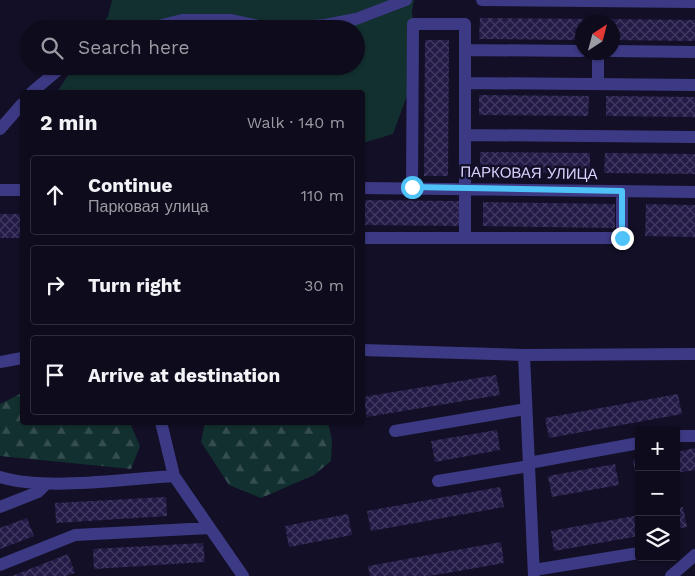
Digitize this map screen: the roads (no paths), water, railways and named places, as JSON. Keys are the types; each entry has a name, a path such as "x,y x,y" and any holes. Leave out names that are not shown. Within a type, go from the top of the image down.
{"street":[{"path":"351,20 406,0"},
{"path":"482,0 695,2"},
{"path":"182,20 230,20"},
{"path":"412,187 413,24 465,24 465,238"},
{"path":"465,50 575,51"},
{"path":"620,51 695,52"},
{"path":"598,60 598,84"},
{"path":"34,90 52,75"},
{"path":"466,83 695,85"},
{"path":"0,129 20,106"},
{"path":"465,135 695,137"},
{"name":"ПАРКОВАЯ УЛИЦА","path":"365,188 412,187 695,192"},
{"path":"0,190 20,190"},
{"path":"365,238 622,238 622,191"},
{"path":"365,350 524,355 695,354"},
{"path":"524,355 534,573 635,554"},
{"path":"0,362 20,358"},
{"path":"395,431 526,409"},
{"path":"161,425 174,476 242,576"},
{"path":"680,436 695,436"},
{"path":"438,481 635,444"},
{"path":"0,477 46,484 174,476"},
{"path":"0,507 38,492 46,484"},
{"path":"0,565 75,536 210,528"},
{"path":"671,576 695,555"}]}
